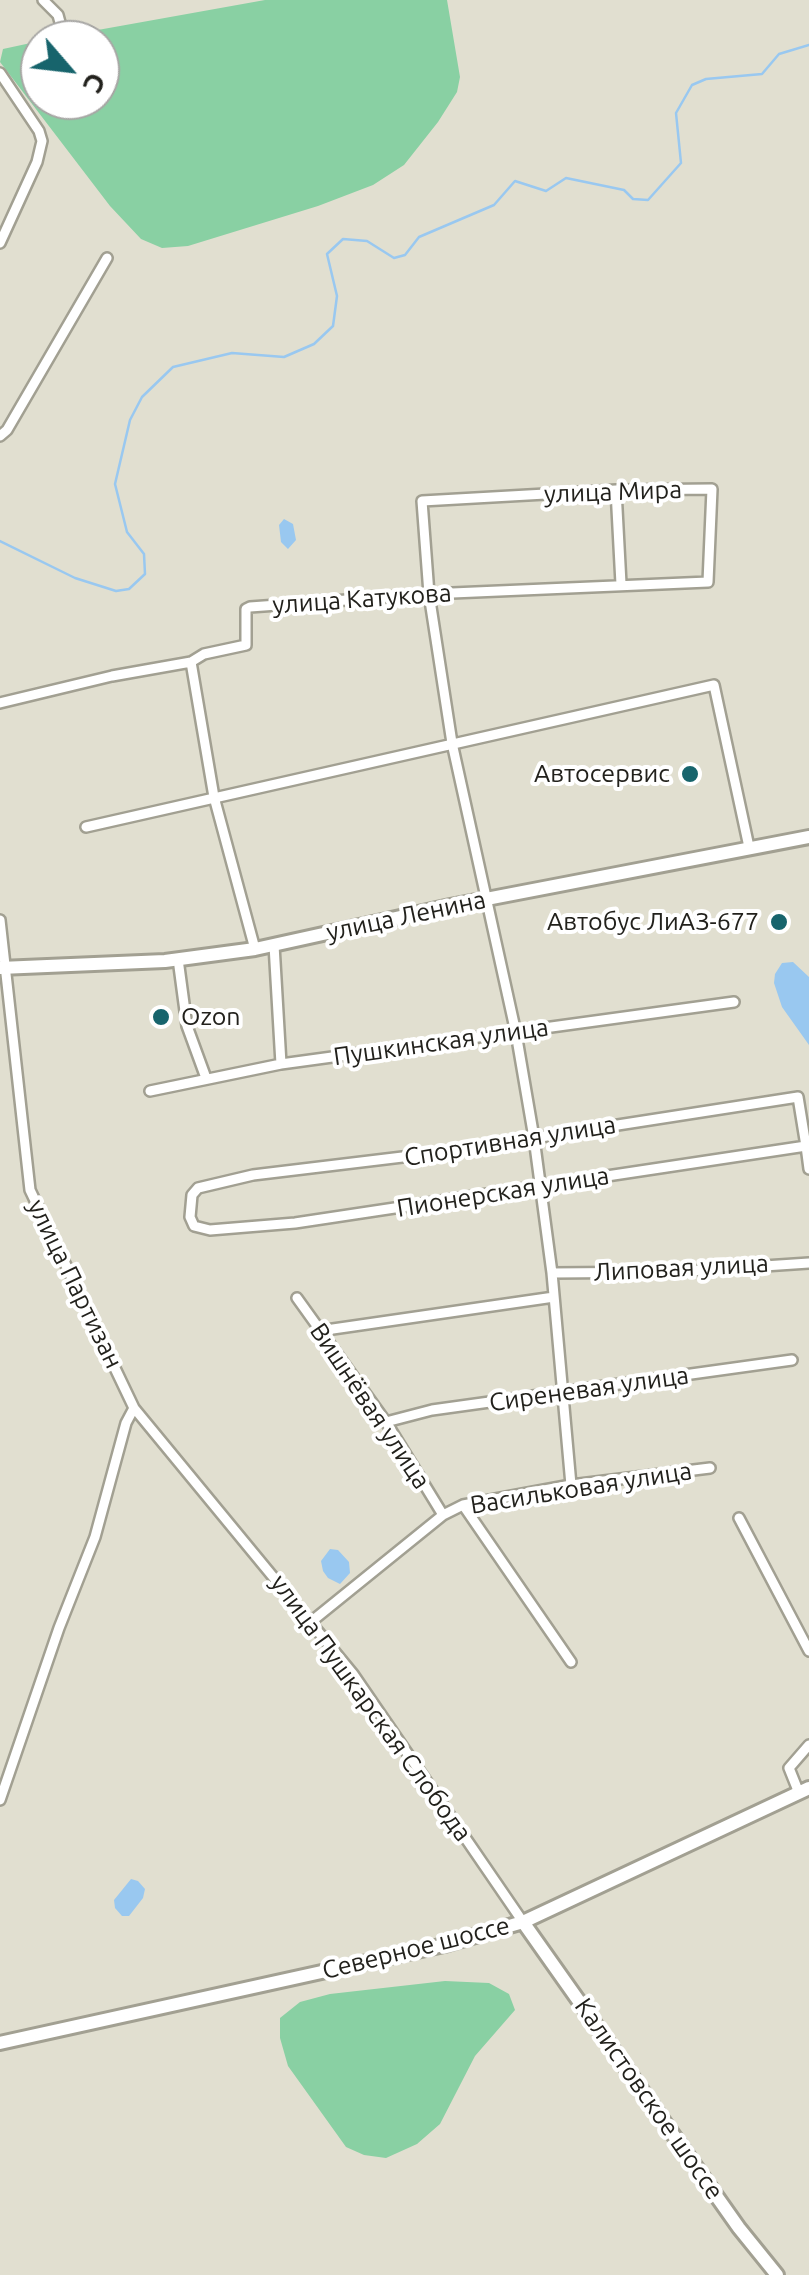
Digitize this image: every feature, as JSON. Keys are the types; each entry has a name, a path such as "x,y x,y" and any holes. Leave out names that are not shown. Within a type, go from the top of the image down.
{"main road":[{"name":"улица Ленина","path":"3,968 178,960 255,950 484,899 809,837"},
{"name":"Северное шоссе","path":"0,2044 444,1945 523,1922 804,1790"},
{"name":"Калистовское шоссе","path":"523,1922 739,2228 777,2275"}],"street":[{"path":"43,0 59,20"},
{"path":"0,74 42,141 0,243"},
{"path":"0,436 107,258"},
{"name":"улица Мира","path":"428,594 422,501 616,490 712,489 708,582"},
{"path":"616,490 621,584"},
{"name":"улица Катукова","path":"0,703 191,662 204,654 246,645 246,609 250,606 708,582"},
{"path":"428,594 452,743 516,1033 534,1138 552,1273 571,1485"},
{"path":"191,662 214,798 255,950"},
{"path":"86,827 714,686 749,847"},
{"name":"улица Партизан","path":"0,920 30,1190 134,1408"},
{"path":"274,946 281,1064"},
{"path":"178,960 188,1026 206,1078"},
{"name":"Пушкинская улица","path":"150,1091 281,1064 734,1002"},
{"name":"Спортивная улица","path":"200,1229 194,1226 189,1205 192,1195 205,1184 350,1166 798,1097 809,1169"},
{"name":"Пионерская улица","path":"200,1229 295,1223 806,1146"},
{"name":"Липовая улица","path":"552,1273 675,1272 809,1263"},
{"path":"319,1331 554,1297"},
{"name":"Вишнёвая улица","path":"297,1298 386,1422 443,1515"},
{"name":"Сиреневая улица","path":"386,1422 432,1410 792,1360"},
{"path":"0,1800 95,1537 126,1423 134,1408"},
{"name":"улица Пушкарская Слобода","path":"134,1408 312,1622 387,1722 523,1922"},
{"name":"Васильковая улица","path":"312,1622 443,1515 462,1505 571,1485 710,1468"},
{"name":"Вишнёвая улица","path":"462,1505 571,1662"},
{"path":"739,1518 809,1651"},
{"path":"804,1790 789,1768 809,1744"}],"green space":[{"path":"265,0 447,0 460,77 457,92 438,122 404,165 373,185 188,246 162,248 141,239 110,206 44,120 120,120 120,26"},
{"path":"20,45 20,88 0,62 3,49"},
{"path":"445,1981 489,1983 509,1994 515,2010 475,2056 440,2124 417,2144 386,2158 346,2147 288,2066 280,2038 280,2018 300,2002 330,1994"}],"water":[{"path":"284,519 293,524 296,540 288,549 281,542 279,525"},
{"path":"793,962 809,977 809,1045 782,1007 774,983 782,963"},
{"path":"330,1549 338,1550 349,1562 350,1573 340,1584 323,1571 321,1561"},
{"path":"131,1879 145,1889 143,1898 129,1916 122,1916 114,1900"}],"waterway":[{"path":"0,541 75,578 116,591 129,589 145,574 144,554 127,532 115,484 130,420 142,397 173,367 232,353 284,357 314,344 333,326 337,296 327,254 343,239 367,241 394,258 405,255 419,237 494,205 515,181 546,191 566,178 624,190 633,199 648,200 681,163 676,113 692,85 706,79 762,74 779,54 809,45"}],"place":[{"name":"Автосервис","path":"690,774"},
{"name":"Автобус ЛиАЗ-677","path":"779,922"},
{"name":"Ozon","path":"161,1017"}]}
